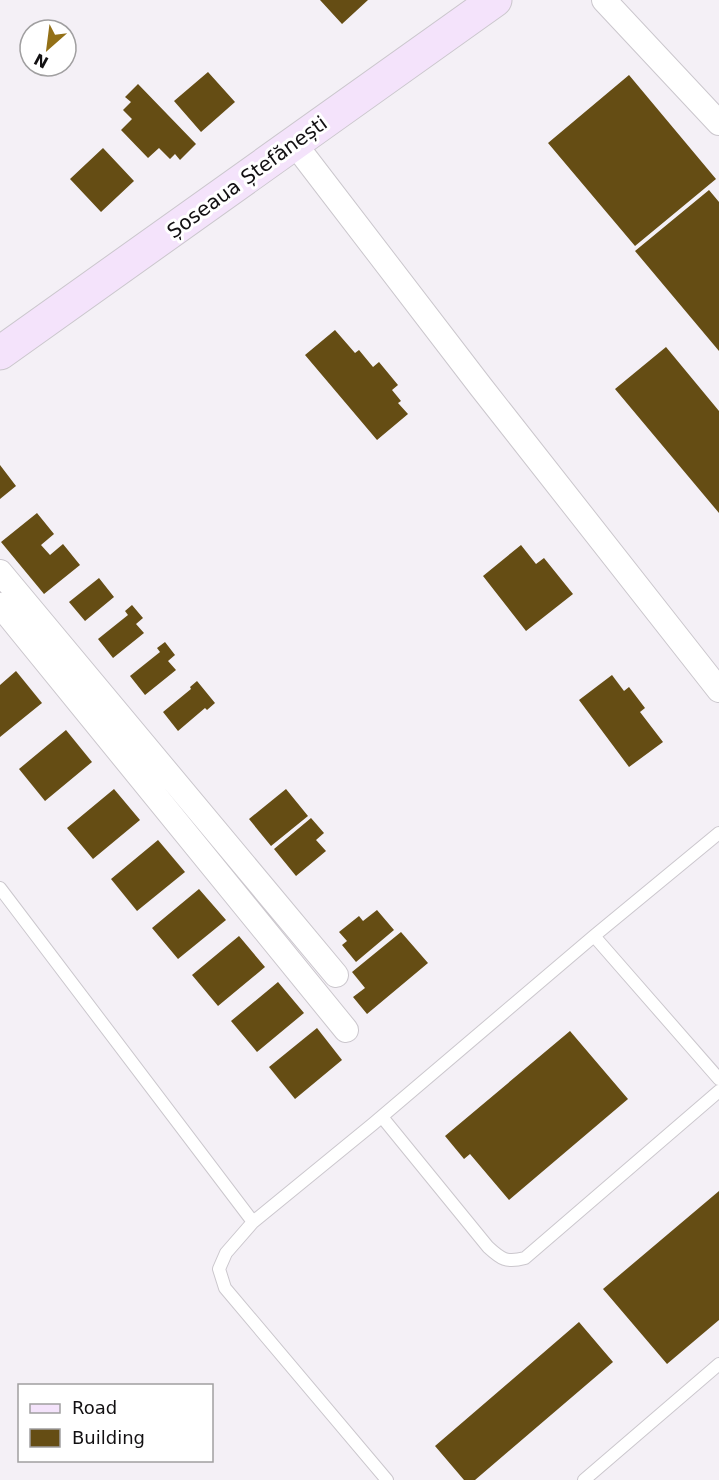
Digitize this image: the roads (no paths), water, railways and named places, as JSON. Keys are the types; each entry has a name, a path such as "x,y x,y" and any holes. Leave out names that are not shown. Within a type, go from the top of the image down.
{"main road":[{"name":"Șoseaua Ștefănești","path":"0,354 495,0"}],"street":[{"path":"604,0 719,123"},
{"path":"294,143 481,387 719,690"},
{"path":"0,572 336,975"},
{"path":"0,605 346,1030"}],"lane":[{"path":"387,1480 225,1288 219,1269 226,1253 253,1222 382,1117 719,833"},
{"path":"0,888 253,1222"},
{"path":"594,936 719,1079"},
{"path":"382,1117 488,1247 500,1258 512,1262 525,1258 719,1091"},
{"path":"584,1480 719,1364"}]}
